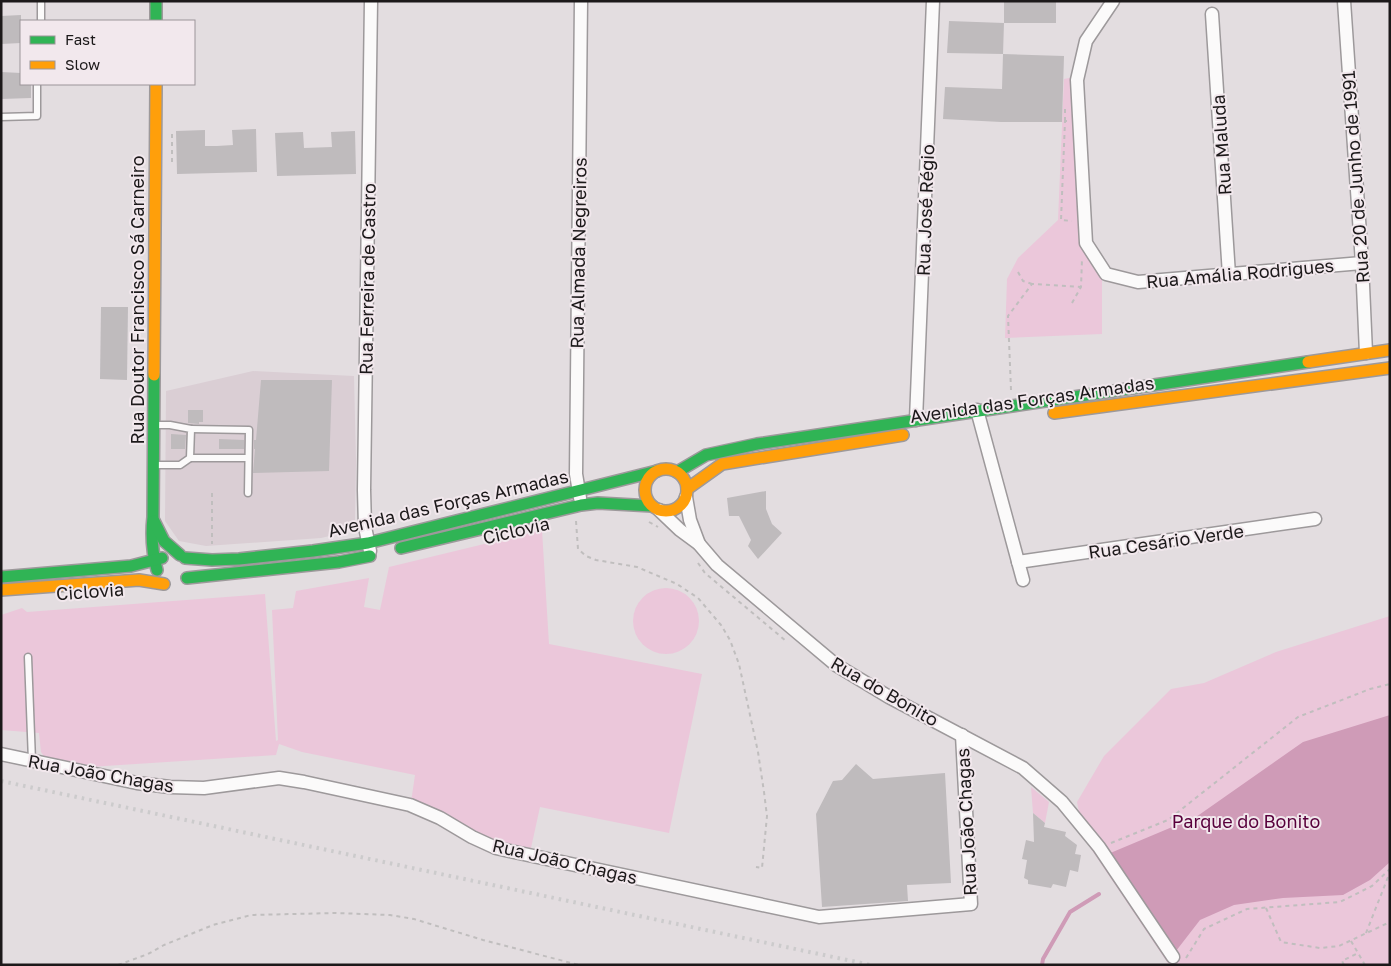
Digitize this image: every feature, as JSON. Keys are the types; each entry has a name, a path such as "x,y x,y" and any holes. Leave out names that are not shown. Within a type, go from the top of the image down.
{"street":[{"path":"156,1 156,20"},
{"name":"Rua Ferreira de Castro","path":"371,1 364,490 365,527 377,551"},
{"name":"Rua Almada Negreiros","path":"579,511 576,474 581,1"},
{"name":"Rua José Régio","path":"916,420 933,1"},
{"name":"Rua Amália Rodrigues","path":"1113,1 1086,41 1077,80 1086,242 1106,274 1138,282 1362,263"},
{"name":"Rua 20 de Junho de 1991","path":"1344,1 1362,263 1366,353"},
{"name":"Rua Maluda","path":"1212,14 1229,275"},
{"name":"Rua Doutor Francisco Sá Carneiro","path":"156,85 154,425 150,532 158,563"},
{"name":"Avenida das Forças Armadas","path":"677,472 706,455 757,444 916,420 980,419 1012,405 1390,350"},
{"name":"Avenida das Forças Armadas","path":"1039,415 1390,368"},
{"path":"980,419 1023,580"},
{"name":"Avenida das Forças Armadas","path":"686,493 722,464 914,433"},
{"path":"670,469 682,476 686,493 678,508 665,511 655,508 645,494 645,487 651,474 670,469"},
{"name":"Avenida das Forças Armadas","path":"1,590 139,580 177,583 329,564 578,491 657,471"},
{"name":"Rua do Bonito","path":"686,493 690,520 699,544"},
{"name":"Avenida das Forças Armadas","path":"1,577 158,563 170,554 203,561 338,549 377,551 579,511 598,503 655,508"},
{"name":"Rua do Bonito","path":"655,508 699,544 717,565 836,665 889,697 1023,768 1062,802 1099,847 1178,961"},
{"path":"152,517 156,532 162,540 183,557 189,568 177,583 158,575 158,563"},
{"name":"Rua Cesário Verde","path":"1018,562 1315,519"},
{"name":"Rua João Chagas","path":"1,754 137,783 170,787 204,788 279,778 304,782 410,805 440,818 472,837 496,848 818,917 971,904 962,736"}],"lane":[{"path":"41,1 41,20"},
{"path":"1,117 37,116 37,85"},
{"path":"154,425 170,425 191,429 248,430 248,493"},
{"path":"190,458 191,429"},
{"path":"153,465 180,465 190,458 248,458"},
{"path":"28,658 32,761"}],"path":[{"path":"1080,122 1065,121 1061,220 1085,221"},
{"path":"1072,303 1081,287 1082,252 1086,242"},
{"path":"1018,272 1023,281 1032,284 1081,287"},
{"path":"1012,405 1008,316 1032,284"},
{"path":"212,493 212,546"},
{"path":"579,511 578,549 586,556 596,560 637,567 677,584 698,598 721,624 730,640 739,664 758,752 767,816 762,868 756,867"},
{"path":"643,519 664,530"},
{"path":"697,562 705,573 787,641"},
{"path":"1099,847 1168,820 1298,717 1370,689 1390,684"},
{"path":"1178,961 1204,929 1247,910 1340,902 1372,886 1390,870"},
{"path":"1366,933 1390,870"},
{"path":"1266,908 1281,942 1320,948 1339,946 1390,922"},
{"path":"118,965 213,926 242,917 251,915 336,913 390,915 414,919 483,940 579,965"},
{"path":"1350,941 1365,965"},
{"path":"1344,965 1342,961 1358,953"}],"shaded area":[{"path":"253,371 354,376 355,520 346,532 321,538 206,546 179,541 165,521 166,391"},
{"path":"1390,715 1390,862 1370,880 1343,895 1283,898 1234,905 1200,920 1176,951 1108,854 1196,817 1303,742"}],"green space":[{"path":"1074,77 1081,238 1102,274 1102,334 1005,338 1007,279 1018,258 1058,220 1064,79"},
{"path":"542,530 549,644 702,674 669,833 540,807 531,848 486,841 411,802 415,775 302,752 279,744 276,755 89,767 46,759 41,752 39,733 1,730 1,615 22,608 27,612 265,594 276,741 278,740 272,610 293,608 296,591 369,578 364,607 380,610 389,567"},
{"path":"672,588 690,597 697,608 699,621 697,634 690,645 679,652 660,654 642,645 635,634 633,615 642,597 653,590"},
{"name":"Parque do Bonito","path":"1390,616 1390,965 1169,965 1085,840 1077,802 1104,756 1171,689 1204,683 1276,652"},
{"path":"1031,787 1049,802 1045,823 1033,813"}],"building":[{"path":"1004,1 1056,1 1056,23 1004,23"},
{"path":"21,15 20,43 1,44 1,16"},
{"path":"949,21 1004,23 1003,54 947,53"},
{"path":"1003,54 1064,56 1062,122 1001,122 943,119 945,87 1002,89"},
{"path":"1,72 20,73 20,85 31,85 31,98 1,99"},
{"path":"256,129 257,172 177,174 176,131 205,130 205,146 217,146 233,145 232,130"},
{"path":"355,131 356,174 277,176 275,133 303,132 304,148 332,147 331,132"},
{"path":"101,307 128,307 127,380 100,379"},
{"path":"261,380 332,380 329,471 253,473 254,440 256,440"},
{"path":"188,410 203,410 203,422 199,422 199,424 188,423"},
{"path":"171,434 186,435 185,449 171,449"},
{"path":"219,439 244,440 244,449 219,449"},
{"path":"766,491 766,509 772,524 782,533 758,559 748,546 751,540 739,516 729,516 727,498"},
{"path":"856,764 873,779 945,773 951,883 907,885 908,901 822,907 816,814 833,781 842,780"},
{"path":"1033,813 1045,823 1044,827 1066,832 1065,836 1077,845 1075,854 1081,855 1078,872 1070,870 1066,887 1053,884 1051,888 1028,884 1028,880 1024,878 1027,860 1022,859 1026,840 1034,842"}],"waterway":[{"path":"1042,965 1043,959 1070,912 1099,894"}],"railway":[{"path":"1,781 871,965"}],"traffic: fast":[{"path":"156,1 156,20"},
{"path":"677,472 706,455 757,444 1308,362"},
{"path":"154,375 152,537 157,570"},
{"path":"185,558 239,559 368,543 657,471"},
{"path":"401,548 581,505 598,503 652,506"},
{"path":"154,521 164,541 180,555"},
{"path":"187,578 339,562 370,556"},
{"path":"1,577 131,566 162,558"}],"traffic: slow":[{"path":"154,375 156,85"},
{"path":"1308,362 1390,350"},
{"path":"1054,413 1390,368"},
{"path":"687,489 722,464 903,435"},
{"path":"670,469 678,472 684,478 687,490 684,502 678,508 662,511 654,508 648,502 645,486 648,478 654,472 670,469"},
{"path":"1,590 139,580 164,584"}]}
